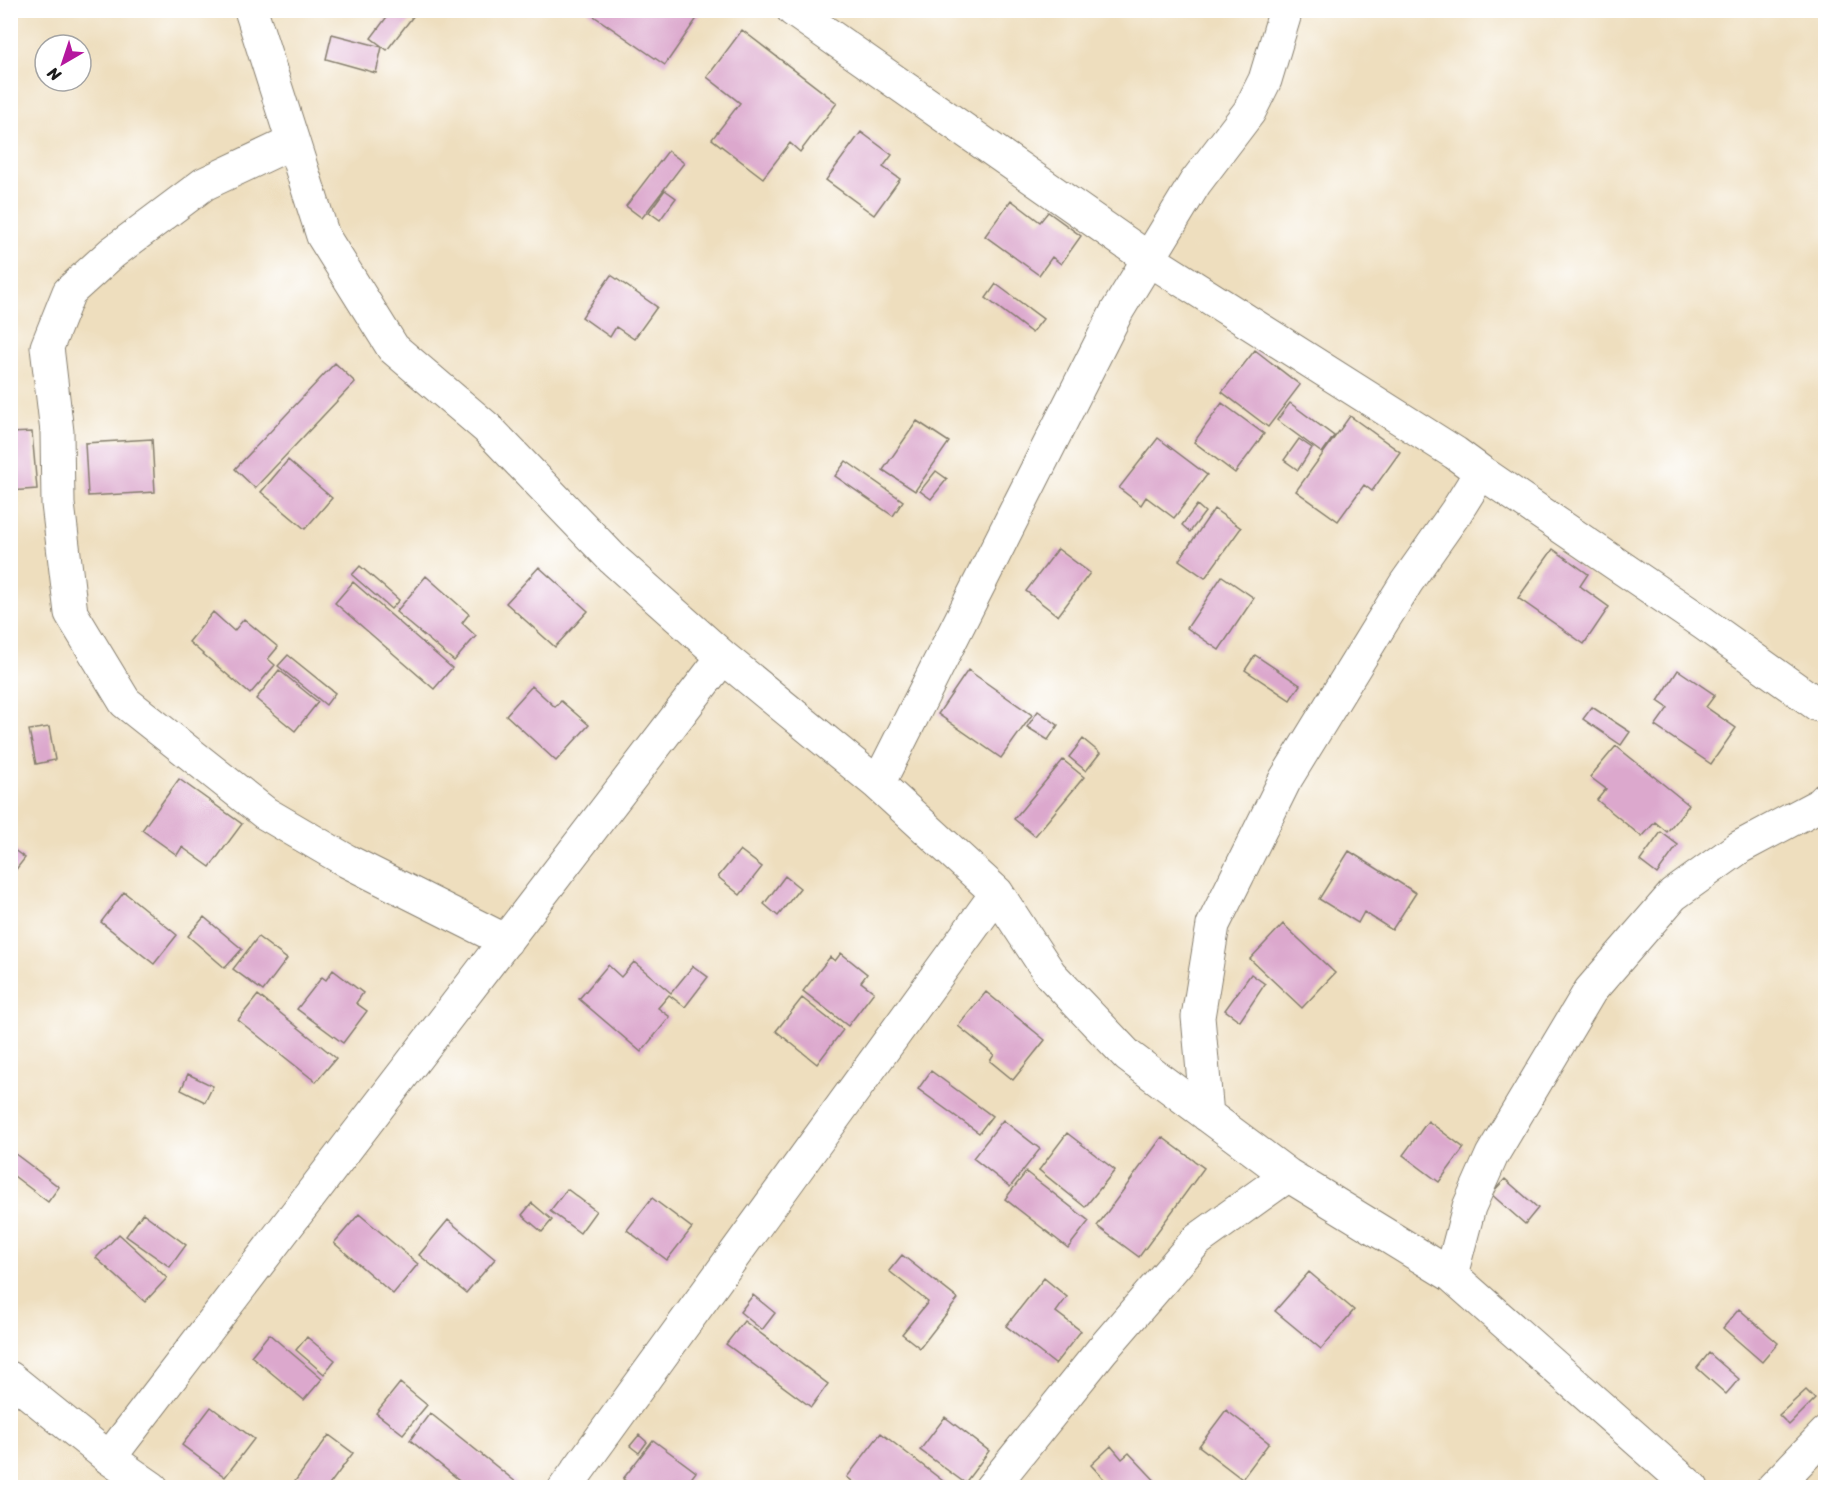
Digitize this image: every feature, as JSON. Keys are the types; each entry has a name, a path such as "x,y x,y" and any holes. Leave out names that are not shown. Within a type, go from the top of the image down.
{"street":[{"path":"251,10 323,236 393,348 488,429 613,559 723,657 878,784 997,893 1050,974 1128,1056 1288,1175 1451,1275 1692,1488"},
{"path":"793,10 1149,259 1455,453 1818,705 1826,706"},
{"path":"878,784 1118,311 1195,183 1249,112 1265,80 1286,10"},
{"path":"293,142 204,184 112,253 69,292 47,347 57,432 58,504 71,613 125,702 266,813 346,861 506,941"},
{"path":"1207,1115 1198,1017 1213,925 1286,780 1406,584 1481,472"},
{"path":"110,1458 723,657"},
{"path":"1451,1275 1470,1207 1492,1155 1590,992 1673,895 1740,847 1821,804 1826,799"},
{"path":"565,1488 997,893"},
{"path":"991,1488 1102,1350 1196,1241 1288,1175"},
{"path":"10,1378 110,1458 152,1488"},
{"path":"1773,1488 1826,1433"}],"building":[{"path":"392,10 408,10 414,15 387,50 371,38"},
{"path":"589,10 694,10 700,14 665,65 588,12"},
{"path":"742,30 837,103 800,152 790,143 763,178 712,139 740,103 707,77"},
{"path":"332,34 382,47 376,73 326,59"},
{"path":"861,132 892,155 883,167 900,179 874,215 826,180"},
{"path":"668,151 684,163 642,218 626,206"},
{"path":"665,190 676,198 660,220 649,212"},
{"path":"1011,200 1040,222 1048,212 1081,236 1061,264 1052,257 1039,275 985,236"},
{"path":"611,275 657,307 634,339 616,327 610,337 582,317"},
{"path":"996,284 1043,319 1032,333 986,298"},
{"path":"1255,350 1300,385 1268,427 1222,392"},
{"path":"335,363 355,382 255,488 235,469"},
{"path":"1222,403 1264,434 1235,473 1194,442"},
{"path":"1290,403 1334,436 1322,453 1277,420"},
{"path":"1350,416 1400,452 1372,491 1364,485 1338,521 1296,491"},
{"path":"917,421 949,442 915,491 883,470"},
{"path":"32,432 37,489 10,491 10,433"},
{"path":"1158,438 1207,475 1174,518 1146,497 1141,505 1119,488"},
{"path":"152,439 155,492 88,496 85,443"},
{"path":"1299,439 1312,448 1298,470 1284,460"},
{"path":"288,460 332,498 305,529 261,492"},
{"path":"846,461 903,501 893,516 835,476"},
{"path":"936,471 947,479 931,499 920,491"},
{"path":"1197,505 1205,512 1190,532 1182,525"},
{"path":"1214,509 1241,528 1205,578 1179,560"},
{"path":"1058,549 1090,573 1058,616 1026,591"},
{"path":"1553,549 1588,574 1580,586 1609,607 1584,644 1518,598"},
{"path":"360,566 399,600 391,609 352,575"},
{"path":"539,567 588,611 555,647 506,603"},
{"path":"426,576 469,614 462,623 476,636 454,661 396,612"},
{"path":"1222,576 1254,598 1219,650 1187,628"},
{"path":"353,582 452,668 434,689 335,603"},
{"path":"213,612 234,631 244,619 278,647 268,659 275,665 250,694 189,642"},
{"path":"288,655 335,693 326,705 278,666"},
{"path":"1255,655 1300,685 1290,700 1245,670"},
{"path":"279,670 318,702 295,731 256,699"},
{"path":"968,670 1032,715 1001,758 938,714"},
{"path":"1678,670 1715,695 1706,707 1736,728 1711,764 1655,726 1668,708 1658,701"},
{"path":"532,686 555,707 561,701 589,725 556,761 506,715"},
{"path":"1592,707 1630,732 1621,745 1583,719"},
{"path":"1038,711 1058,725 1048,740 1027,727"},
{"path":"49,727 55,760 36,764 29,730"},
{"path":"1083,739 1100,753 1086,771 1069,757"},
{"path":"1616,746 1689,805 1667,832 1655,822 1642,837 1597,800 1606,789 1590,777"},
{"path":"1063,760 1084,777 1035,836 1014,819"},
{"path":"179,779 242,824 210,867 182,847 177,855 142,830"},
{"path":"1661,832 1678,845 1657,874 1640,861"},
{"path":"10,847 25,858 10,877"},
{"path":"740,850 762,867 740,895 718,877"},
{"path":"1349,851 1416,893 1392,930 1364,912 1358,923 1319,899"},
{"path":"785,876 800,888 778,916 764,904"},
{"path":"124,892 177,935 154,964 101,922"},
{"path":"204,917 242,949 225,968 188,936"},
{"path":"1283,924 1335,973 1302,1008 1250,959"},
{"path":"258,937 287,959 263,991 233,969"},
{"path":"841,953 867,974 861,982 874,992 848,1026 803,991 830,957 835,961"},
{"path":"634,962 671,993 693,966 708,977 685,1007 669,995 658,1008 670,1017 641,1052 579,999 608,965 621,977"},
{"path":"333,970 363,993 356,1003 367,1011 343,1043 297,1009 322,977 326,980"},
{"path":"1251,974 1265,984 1240,1021 1225,1010"},
{"path":"986,992 1045,1040 1013,1080 990,1061 994,1055 958,1026"},
{"path":"258,995 336,1058 316,1082 238,1020"},
{"path":"802,998 843,1030 817,1064 776,1031"},
{"path":"931,1071 992,1116 979,1133 918,1089"},
{"path":"188,1074 213,1086 205,1102 181,1090"},
{"path":"1003,1120 1040,1149 1010,1187 973,1158"},
{"path":"1428,1121 1464,1148 1439,1182 1403,1155"},
{"path":"1067,1133 1115,1170 1085,1207 1039,1170"},
{"path":"1162,1137 1204,1168 1139,1257 1097,1226"},
{"path":"10,1150 59,1187 48,1202 10,1173"},
{"path":"1026,1172 1089,1221 1068,1248 1005,1199"},
{"path":"1505,1179 1538,1208 1525,1224 1491,1194"},
{"path":"567,1189 596,1211 580,1233 550,1211"},
{"path":"652,1198 692,1228 667,1260 627,1230"},
{"path":"532,1203 552,1220 542,1232 522,1215"},
{"path":"143,1213 186,1245 170,1267 126,1236"},
{"path":"359,1214 418,1264 393,1294 334,1243"},
{"path":"448,1220 495,1259 466,1293 419,1255"},
{"path":"119,1234 167,1278 145,1302 96,1258"},
{"path":"902,1255 958,1299 920,1348 902,1334 928,1302 889,1271"},
{"path":"1309,1272 1354,1310 1321,1349 1275,1311"},
{"path":"1044,1278 1067,1297 1056,1312 1081,1331 1055,1364 1006,1326"},
{"path":"753,1295 775,1313 762,1330 740,1312"},
{"path":"1739,1309 1778,1343 1762,1362 1723,1328"},
{"path":"744,1321 828,1384 811,1407 726,1344"},
{"path":"269,1334 322,1379 304,1400 251,1356"},
{"path":"307,1337 335,1360 324,1374 296,1350"},
{"path":"1709,1353 1739,1379 1726,1394 1697,1368"},
{"path":"400,1383 427,1405 403,1434 376,1413"},
{"path":"1806,1390 1815,1399 1789,1425 1779,1415"},
{"path":"211,1407 254,1439 225,1477 182,1445"},
{"path":"1226,1410 1269,1443 1242,1479 1199,1446"},
{"path":"430,1413 517,1483 513,1488 469,1488 410,1440"},
{"path":"945,1417 989,1451 965,1483 920,1450"},
{"path":"881,1433 952,1488 861,1488 847,1477"},
{"path":"329,1435 353,1453 327,1488 290,1488"},
{"path":"639,1435 647,1442 639,1453 630,1446"},
{"path":"653,1440 696,1472 684,1488 634,1488 623,1479"},
{"path":"1111,1446 1122,1459 1129,1453 1162,1488 1112,1488 1091,1465"}]}
